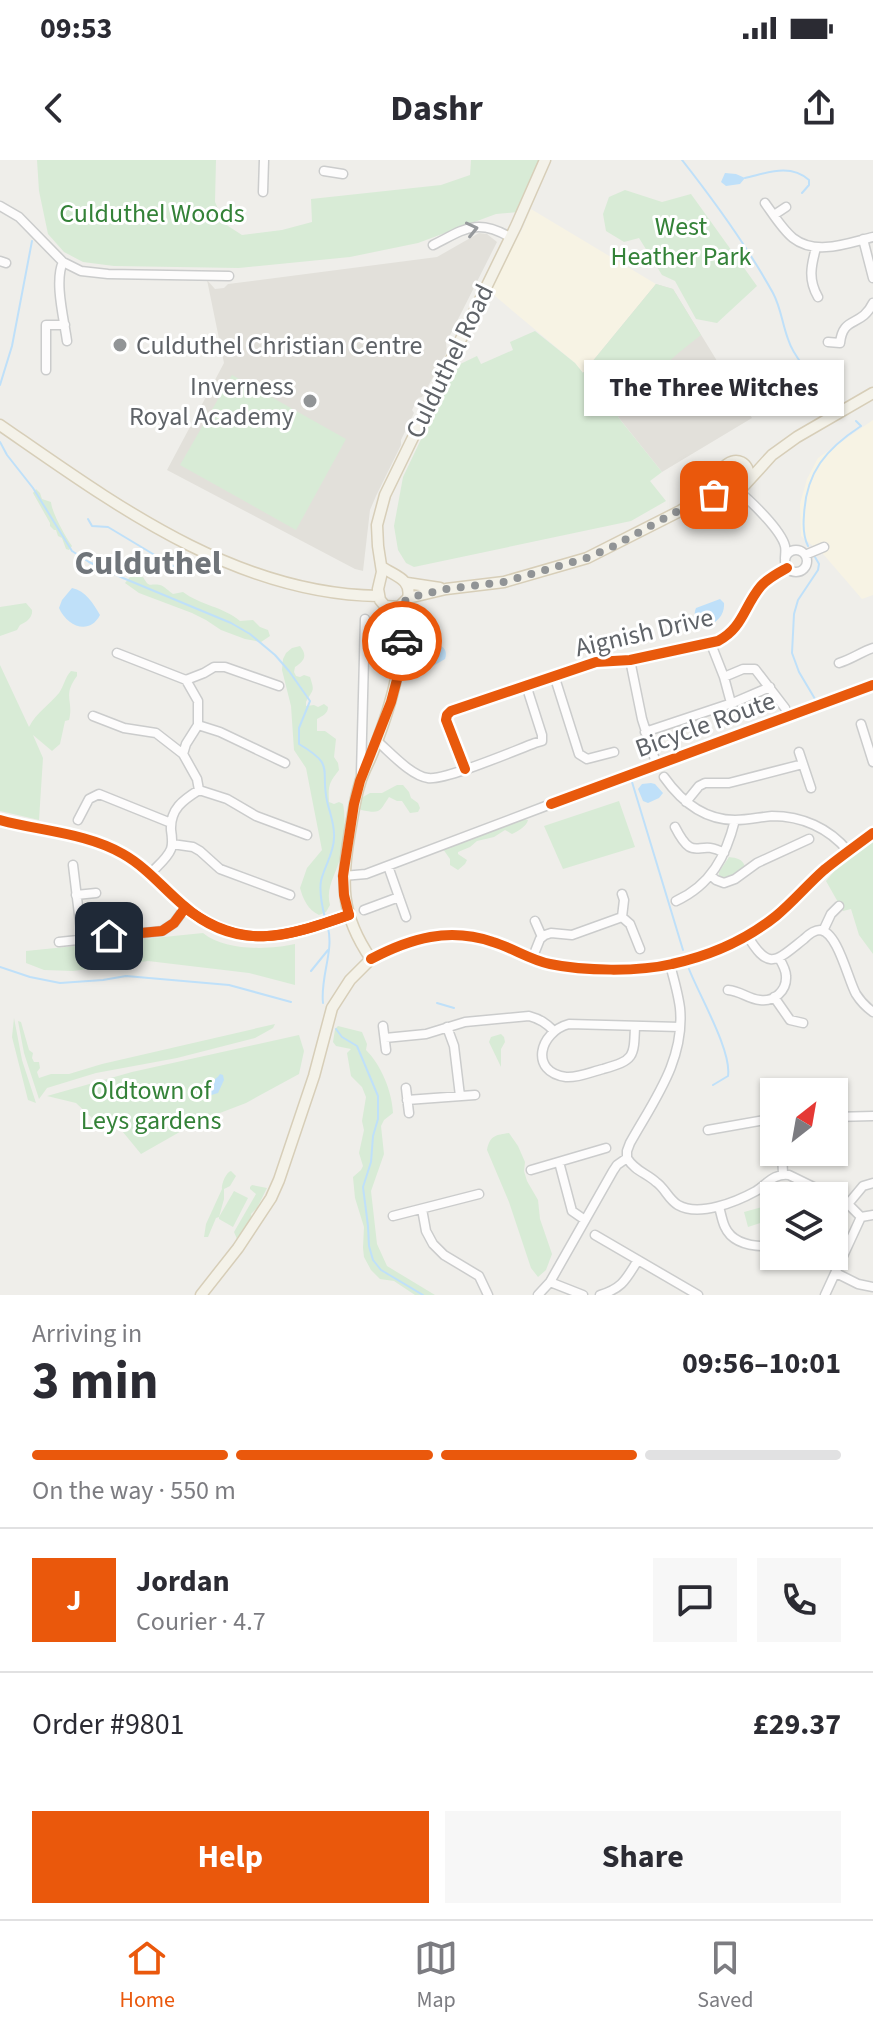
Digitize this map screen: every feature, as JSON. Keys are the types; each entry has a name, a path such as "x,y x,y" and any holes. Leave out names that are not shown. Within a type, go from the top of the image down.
{"main road":[{"name":"Culduthel Road","path":"381,582 377,525 385,495 545,160"},
{"path":"408,598 407,583 401,577 386,577 381,582 378,596 385,606 399,607 408,598 446,589 504,582 587,558 612,547 696,501 741,486 772,455 797,437 873,393"},
{"path":"0,425 133,514 206,554 276,580 346,595 378,596"},
{"path":"696,501 711,487 726,464 772,455"},
{"path":"741,462 747,468 741,486"},
{"path":"720,473 722,483 728,488 741,486"},
{"path":"382,567 395,576"},
{"path":"407,583 446,589"},
{"path":"201,1295 238,1248 271,1198 314,1076 332,1008 350,980 371,959 349,915 343,876 360,781 391,702 399,672 402,629 399,607"}],"street":[{"path":"263,192 264,160"},
{"path":"765,203 795,239 816,248 873,237"},
{"path":"0,206 19,217 63,262 81,271 229,276"},
{"path":"774,215 786,207"},
{"path":"433,245 481,225 510,237"},
{"path":"863,239 872,272"},
{"path":"816,248 811,275 812,287 818,297"},
{"path":"63,262 59,280 67,341"},
{"path":"828,342 840,343 846,325 864,317 873,303"},
{"path":"864,317 872,326"},
{"path":"46,370 46,325 65,325"},
{"path":"741,486 779,534 785,545 786,564 793,572 802,570 806,564 801,552 785,545"},
{"path":"786,564 791,551 824,547"},
{"name":"Aignish Drive","path":"465,769 446,720 451,711 596,662 630,660 711,644 729,635 762,585 786,564"},
{"path":"360,781 365,622 383,625"},
{"path":"711,644 731,703"},
{"path":"839,663 873,648"},
{"path":"117,653 186,680 198,701 198,725 183,754"},
{"path":"630,660 645,732 657,766"},
{"path":"186,680 214,667 225,667 279,686"},
{"path":"724,677 749,667 755,669 785,708"},
{"path":"554,675 579,754 587,759 614,752"},
{"path":"377,741 418,775 429,779 446,776 542,741 526,685"},
{"path":"645,732 770,687"},
{"path":"93,716 124,728 156,733 183,754 197,779 199,790"},
{"path":"861,724 869,737 873,762"},
{"path":"198,725 285,763"},
{"path":"799,752 811,788"},
{"path":"686,802 705,783 729,783 803,764"},
{"path":"664,777 686,802 714,817 735,820 794,817 815,824 838,838 848,851"},
{"path":"150,874 167,857 172,844 174,811 182,801 199,790"},
{"path":"199,790 227,799 256,816 307,835"},
{"path":"78,820 89,799 99,794 171,823"},
{"path":"343,876 366,874 551,804"},
{"path":"537,809 542,820"},
{"path":"0,820 102,844 120,852 135,861 185,908 229,932 273,937 349,915"},
{"path":"676,901 692,894 710,875 724,853 735,820"},
{"path":"675,827 689,848 711,847 724,853"},
{"path":"371,959 413,939 449,935 491,941 552,964 591,968 670,965 724,947 774,918 822,872 873,833"},
{"path":"710,875 724,883 757,863 809,839"},
{"path":"172,844 193,847 220,869 290,895"},
{"path":"73,865 82,939"},
{"path":"388,866 406,917"},
{"path":"76,895 96,893"},
{"path":"622,894 622,917"},
{"path":"364,910 399,897"},
{"path":"823,931 831,914 839,906"},
{"path":"59,942 162,931 174,923 185,908"},
{"path":"532,959 542,937 551,933 572,935 622,917"},
{"path":"622,917 630,924 640,949"},
{"path":"535,921 542,937"},
{"path":"747,935 757,953 769,960 779,958 812,932 823,931 841,955 855,993 873,1012"},
{"path":"728,990 762,1001 774,997 784,988 786,980 779,958"},
{"path":"670,965 680,1009 679,1045 673,1065 630,1143 627,1158 680,1206 695,1209 719,1207 745,1197 783,1174 803,1182"},
{"path":"743,993 748,982"},
{"path":"774,997 790,1020 803,1023"},
{"path":"858,1014 865,1006"},
{"path":"385,1038 426,1034 465,1022 529,1016 538,1018 554,1031"},
{"path":"635,1026 634,1045 629,1058 622,1063 575,1077 556,1074 541,1057 542,1048 554,1031 569,1024 680,1027"},
{"path":"383,1026 386,1050"},
{"path":"447,1027 454,1046 460,1096"},
{"path":"406,1088 409,1113"},
{"path":"407,1100 475,1095"},
{"path":"848,1117 873,1116"},
{"path":"708,1130 760,1121"},
{"path":"531,1170 606,1148"},
{"path":"538,1295 550,1282 613,1171 627,1158"},
{"path":"559,1162 572,1211 585,1220"},
{"path":"783,1166 783,1174"},
{"path":"861,1217 848,1204 863,1186 873,1183"},
{"path":"393,1216 479,1194"},
{"path":"719,1207 731,1237 760,1245"},
{"path":"422,1209 426,1231 433,1244 444,1255 479,1276 488,1295"},
{"path":"861,1217 873,1215"},
{"path":"825,1295 861,1217"},
{"path":"595,1235 698,1295"},
{"path":"600,1295 622,1285 638,1260"},
{"path":"836,1273 858,1284 873,1287"},
{"path":"550,1282 583,1295"}],"shaded area":[{"path":"531,209 656,284 583,373 489,291"},
{"name":"Inverness Royal Academy","path":"479,233 487,234 497,242 446,343 447,352 412,410 414,413 401,445 370,510 363,571 167,470 224,363 207,280 215,289 228,284 437,257"},
{"path":"656,284 673,289 752,418 662,472 583,373"},
{"path":"873,420 873,595 862,599 824,555 801,536 800,504 807,479 818,458"}],"green space":[{"name":"Culduthel Woods","path":"37,160 216,160 215,202 225,224 242,235 312,222 311,199 441,185 470,175 471,160 540,160 518,212 496,214 418,243 350,257 239,268 114,266 83,262 64,252 48,234 39,191"},
{"name":"West Heather Park","path":"625,190 662,202 691,194 757,286 717,323 696,319 675,281 662,275 639,238 624,242 606,231 603,214 609,197"},
{"path":"656,284 673,289 701,335 656,373 618,417 662,472 650,481 666,501 631,521 414,567 406,563 398,550 394,526 403,477 456,366 477,356 481,364 513,350 510,342 535,331 583,373"},
{"path":"232,375 346,439 296,530 180,465"},
{"path":"36,489 42,499 51,502 72,546 69,550 50,526 33,493"},
{"path":"130,577 143,577 149,584 162,586 173,594 183,592 240,621 253,620 268,630 270,636 261,642 221,630 192,613 139,593 125,583"},
{"path":"26,603 32,610 29,619 17,630 0,636 0,607"},
{"path":"300,646 304,658 294,672 296,676 310,677 312,690 306,706 324,704 328,707 326,713 317,719 317,731 325,731 336,739 334,757 339,770 330,784 329,802 343,804 344,815 342,849 330,886 330,905 326,912 319,915 306,904 300,888 307,868 322,850 306,768 294,750 291,706 282,670 286,653"},
{"path":"0,665 29,727 59,693 71,671 77,672 69,694 69,720 65,721 60,744 52,751 33,735 43,758 39,820 0,811"},
{"path":"403,785 418,803 418,812 410,813 402,801 389,797 376,812 361,810 358,806 361,798 370,793 382,793"},
{"path":"619,801 635,847 563,869 544,826"},
{"path":"528,820 526,824 512,834 505,830 458,852 467,860 458,870 450,865 450,859 443,849"},
{"path":"873,841 873,954 859,935 851,909 843,911 826,881 836,869"},
{"path":"729,857 739,859 745,866 722,879 719,872"},
{"path":"203,933 223,943 248,948 295,944 295,985 249,973 148,961 73,971 44,970 26,963 26,951"},
{"path":"14,1018 22,1060 36,1103 28,1100 12,1037"},
{"path":"18,1021 21,1022 34,1062 39,1062 39,1078 69,1074 275,1024 255,1038 177,1058 96,1073 47,1088 39,1099 24,1053"},
{"path":"338,1026 362,1032 366,1050 388,1087 392,1105 393,1113 381,1126 384,1154 371,1191 377,1244 387,1266 435,1295 415,1295 394,1281 380,1279 364,1257 364,1227 355,1198 353,1177 363,1166 359,1153 366,1097 362,1087 351,1076 347,1053 351,1049 336,1046 333,1042"},
{"path":"501,1034 505,1042 501,1049 501,1067 489,1042 491,1037"},
{"name":"Oldtown of Leys gardens","path":"299,1035 304,1051 299,1074 246,1103 199,1121 141,1154 118,1126 92,1118 76,1103 47,1096 132,1072"},
{"path":"509,1133 525,1162 524,1171 538,1200 540,1219 552,1254 546,1270 538,1277 531,1268 509,1202 487,1150 494,1137"},
{"path":"231,1171 236,1176 224,1189 219,1217 208,1237 204,1237 224,1179"},
{"path":"252,1185 267,1188 237,1239 234,1232 256,1194 250,1189"},
{"path":"234,1191 248,1198 233,1227 219,1217"},
{"path":"760,1208 760,1223 748,1227 744,1212"}],"water":[{"path":"725,173 745,178 740,184 726,186 721,182"},
{"path":"72,588 85,595 100,615 90,625 73,624 59,608"},
{"path":"720,599 724,607 720,618 707,627 699,622 695,617 696,608"},
{"path":"439,645 445,651 445,659 416,676 412,667 417,658"},
{"path":"651,783 663,793 648,803 643,801 638,789 642,784"},
{"path":"220,1074 224,1080 218,1093 205,1097 203,1089"}],"waterway":[{"path":"682,160 763,276 776,299 797,357 838,402"},
{"path":"745,178 778,171 794,172 809,180 802,193"},
{"path":"0,385 12,346 32,241"},
{"path":"808,546 804,523 809,486 828,453 861,426 856,421"},
{"path":"0,442 72,551 123,578 250,634 275,655 310,701 299,728 299,744 311,751 324,768 334,833 320,886 325,918"},
{"path":"88,519 92,526 108,527 178,569"},
{"path":"815,557 818,570 798,600 794,614 792,653 818,704"},
{"path":"632,782 683,950"},
{"path":"323,1003 328,928"},
{"path":"311,971 328,950"},
{"path":"0,967 60,983 126,976 229,985 291,1002"},
{"path":"689,969 720,1038 728,1065 728,1076 713,1085"},
{"path":"437,1003 454,1008"},
{"path":"336,1029 342,1037 357,1046 378,1096 378,1119 371,1162 363,1187 373,1260 381,1270 423,1295"}],"cycle path":[{"path":"465,769 446,720 451,711 596,662 630,660 718,641 733,630 761,586 787,568"},
{"name":"Bicycle Route","path":"551,804 873,685"},
{"path":"0,820 79,837 109,847 139,865 203,920 223,930 243,935 284,934 349,915"},
{"path":"371,959 416,940 461,935 500,945 543,962 578,968 644,968 686,961 727,946 764,925 824,870 873,833"}],"way so far":[{"path":"402,641 399,607 408,598 446,589 504,582 587,558 696,501 714,495"}],"place":[{"name":"Culduthel Christian Centre","path":"120,345"},
{"name":"Inverness Royal Academy","path":"310,401"},
{"name":"The Three Witches","path":"714,495"}],"district":[{"name":"Culduthel","path":"148,562"}],"route":[{"path":"109,936 162,931 174,923 185,908 213,926 262,937 291,934 349,915 343,876 354,804 391,702 399,672 402,641"}]}
